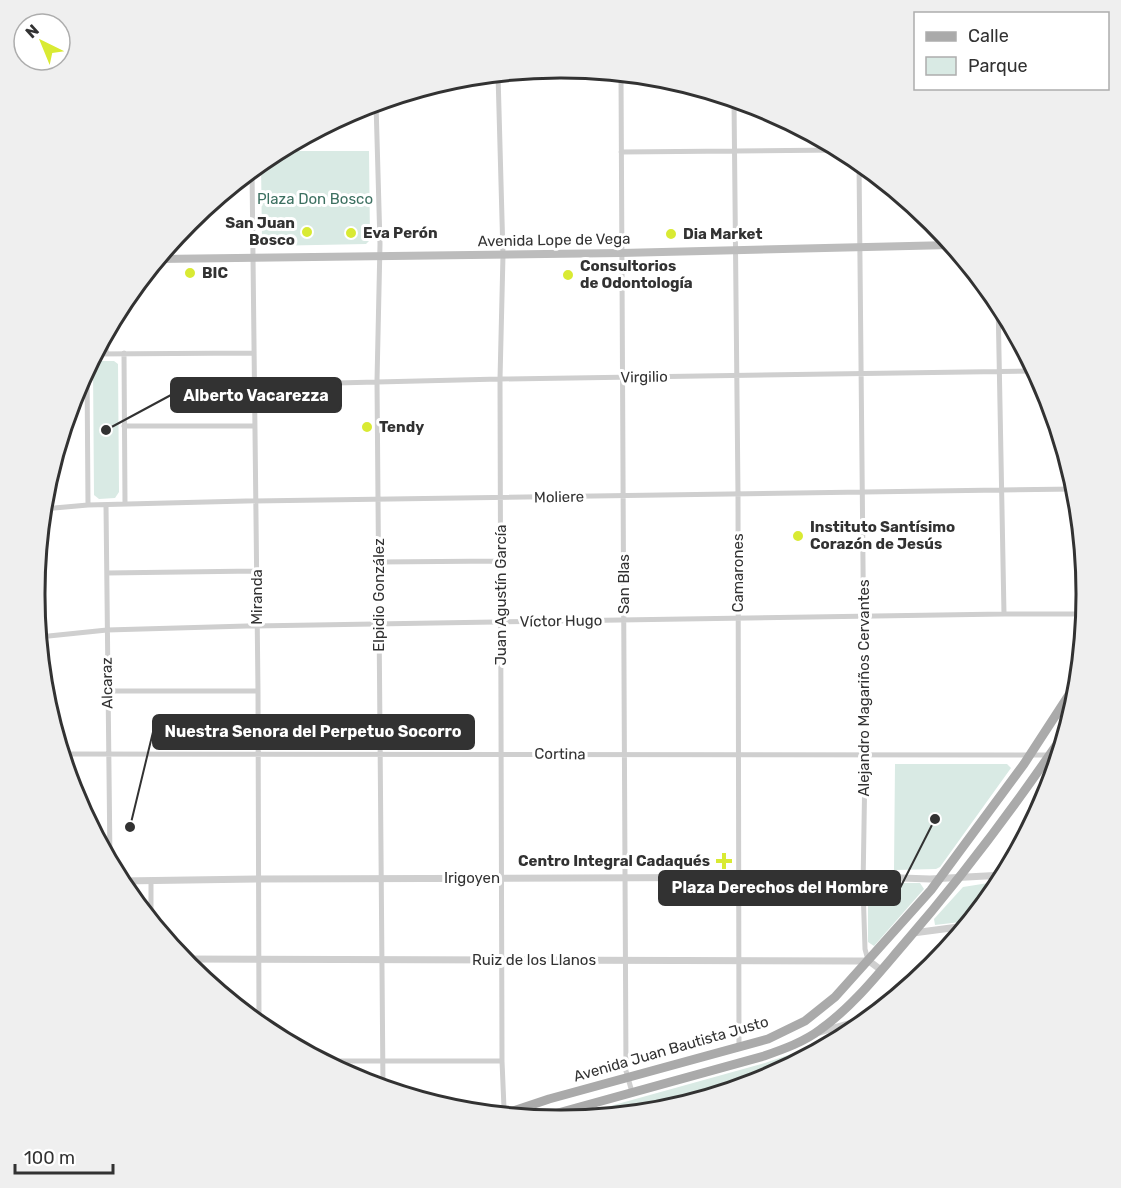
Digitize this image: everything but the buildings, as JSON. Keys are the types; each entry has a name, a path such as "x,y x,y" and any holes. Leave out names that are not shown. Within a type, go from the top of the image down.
{"main road":[{"name":"Avenida Lope de Vega","path":"169,259 621,253 939,244"},
{"name":"Avenida Juan Bautista Justo","path":"524,1108 776,1036 805,1021 835,997 941,878 1029,756 1064,702"},
{"name":"Avenida Juan Bautista Justo","path":"570,1109 764,1056 790,1047 814,1034 847,1007 913,933 961,877 1048,763"}],"street":[{"name":"San Blas","path":"621,82 626,1071 632,1092"},
{"name":"Juan Agustín García","path":"498,83 503,255 500,379 504,1106"},
{"name":"Camarones","path":"734,109 738,495 739,1047"},
{"name":"Elpidio González","path":"376,113 380,257 376,381 382,1077"},
{"path":"621,152 822,150"},
{"name":"Alejandro Magariños Cervantes","path":"859,174 864,878 866,949 869,961"},
{"name":"Miranda","path":"252,181 258,691 259,1012"},
{"path":"998,322 1004,614"},
{"path":"106,353 253,353"},
{"path":"124,353 125,504"},
{"name":"Virgilio","path":"254,385 376,381 1025,371"},
{"path":"87,390 88,505"},
{"path":"124,426 254,426"},
{"name":"Moliere","path":"52,508 88,505 255,501 1065,489"},
{"name":"Alcaraz","path":"106,505 110,844"},
{"path":"378,562 501,561"},
{"path":"107,573 257,571"},
{"name":"Víctor Hugo","path":"47,636 107,630 257,626 1075,614"},
{"path":"108,691 258,691"},
{"name":"Cortina","path":"70,754 1050,755"},
{"name":"Irigoyen","path":"132,881 941,878 992,876"},
{"path":"151,880 151,907"},
{"path":"913,933 953,928"},
{"name":"Ruiz de los Llanos","path":"196,959 869,961"},
{"path":"869,961 881,970"},
{"path":"814,1034 842,1026"},
{"path":"344,1061 502,1061"}],"green space":[{"name":"Plaza Don Bosco","path":"298,151 369,151 370,240 366,244 267,246 262,241 261,175"},
{"path":"101,361 114,361 118,364 119,492 115,498 99,499 94,495 93,377"},
{"path":"895,764 1007,764 1011,768 940,867 894,870"},
{"path":"875,883 920,883 924,889 874,946 868,942 868,892 870,886"},
{"path":"987,883 957,922 935,925 934,919 963,887"},
{"path":"793,1053 758,1070 694,1092 661,1100 607,1107"}],"place":[{"name":"San Juan Bosco","path":"307,232"},
{"name":"Eva Perón","path":"351,233"},
{"name":"Dia Market","path":"671,234"},
{"name":"BIC","path":"190,273"},
{"name":"Consultorios de Odontología","path":"568,275"},
{"name":"Tendy","path":"367,427"},
{"name":"Alberto Vacarezza","path":"106,430"},
{"name":"Instituto Santísimo Corazón de Jesús","path":"798,536"},
{"name":"Plaza Derechos del Hombre","path":"935,819"},
{"name":"Nuestra Senora del Perpetuo Socorro","path":"130,827"},
{"name":"Centro Integral Cadaqués","path":"724,861"}]}
